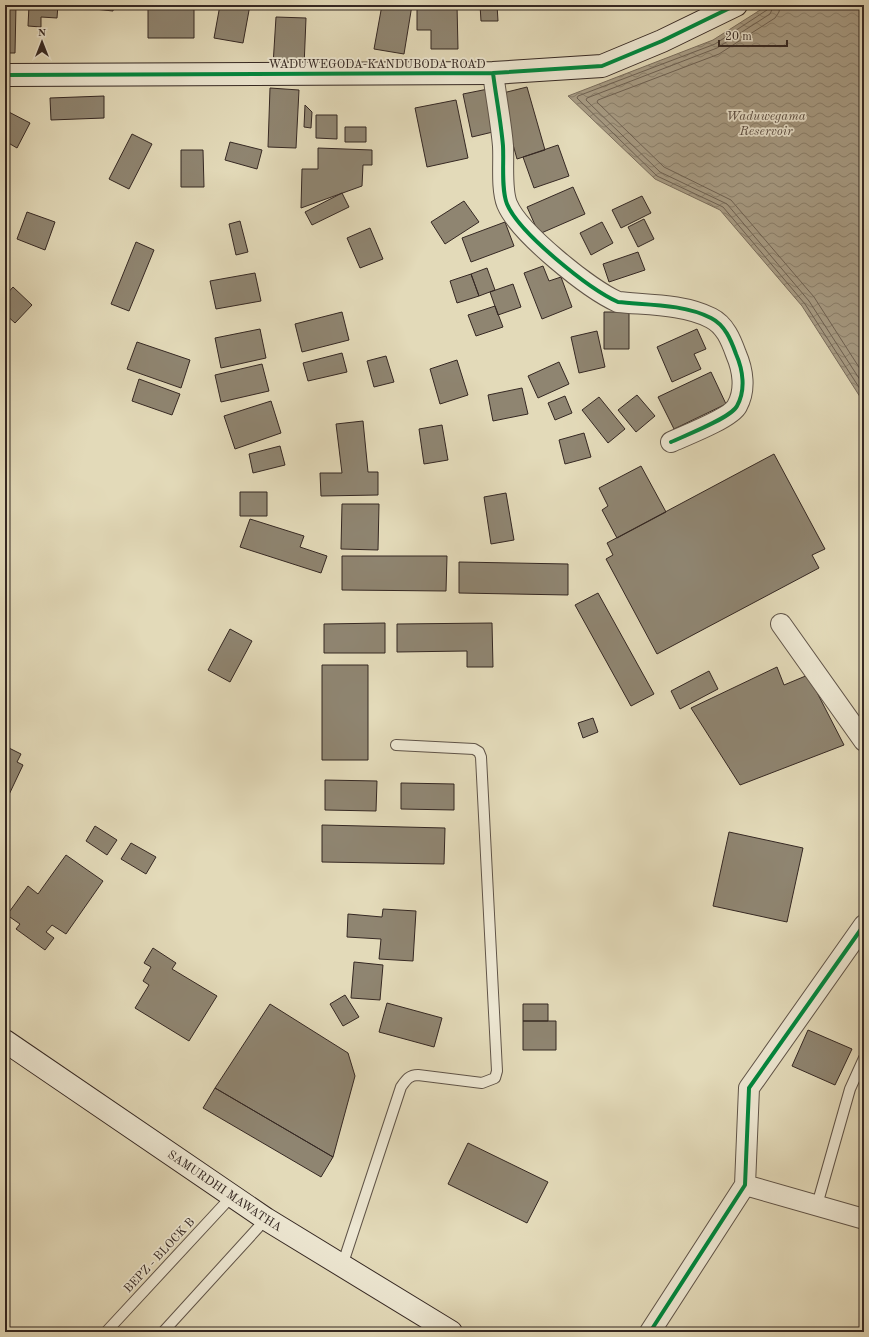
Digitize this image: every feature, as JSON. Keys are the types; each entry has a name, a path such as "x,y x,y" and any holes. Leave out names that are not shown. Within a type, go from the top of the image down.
{"street":[{"name":"WADUWEGODA-KANDUBODA ROAD","path":"5,75 492,73 602,66 662,41 736,5"},
{"path":"492,73 503,146 507,204 525,228 559,261 607,297 618,302 694,312 712,318 729,335 738,359 744,388 737,407 728,415 671,442"},
{"path":"781,624 864,741"},
{"path":"650,1332 745,1185 749,1088 864,925"},
{"name":"SAMURDHI MAWATHA","path":"5,1041 266,1219 451,1332"},
{"path":"745,1185 864,1218"}],"lane":[{"path":"342,1266 401,1087 405,1081 411,1075 418,1075 482,1083 495,1078 497,1071 481,756 479,752 474,749 396,745"},
{"path":"817,1205 850,1089 864,1058"},
{"name":"BEPZ - BLOCK B","path":"106,1332 232,1196"},
{"path":"163,1332 266,1219"}],"water":[{"name":"Waduwegama Reservoir","path":"768,5 864,5 864,403 802,306 720,210 655,179 568,96 713,40"}],"building":[{"path":"5,5 16,5 15,53 5,53"},
{"path":"29,5 58,5 57,18 41,17 41,27 28,26"},
{"path":"76,5 114,5 113,11 76,7"},
{"path":"148,5 194,5 194,38 148,38"},
{"path":"220,5 250,5 243,43 214,38"},
{"path":"382,5 412,5 404,54 374,49"},
{"path":"417,5 457,5 458,49 431,49 431,30 417,30"},
{"path":"480,5 497,5 498,21 481,21"},
{"path":"276,17 306,18 304,67 273,65"},
{"path":"527,87 545,150 517,159 499,94"},
{"path":"270,88 299,90 296,148 268,147"},
{"path":"488,89 497,131 472,137 463,94"},
{"path":"104,96 104,118 51,120 50,98"},
{"path":"456,100 468,158 427,167 415,108"},
{"path":"305,105 312,112 311,128 304,127"},
{"path":"5,110 30,123 17,148 5,141"},
{"path":"316,115 337,115 337,139 316,138"},
{"path":"345,127 366,127 366,142 345,142"},
{"path":"132,134 152,144 129,189 109,179"},
{"path":"230,142 262,150 257,169 225,160"},
{"path":"558,145 569,176 534,188 523,157"},
{"path":"318,148 372,150 372,165 363,165 362,186 301,208 302,169 318,169"},
{"path":"181,150 203,150 204,187 181,187"},
{"path":"573,187 585,214 539,234 527,207"},
{"path":"342,193 349,207 312,225 305,212"},
{"path":"642,196 651,213 621,228 612,210"},
{"path":"464,201 479,222 445,244 431,222"},
{"path":"27,212 55,222 45,250 17,239"},
{"path":"644,219 654,239 638,247 628,227"},
{"path":"240,221 248,252 236,255 229,224"},
{"path":"505,222 514,246 471,262 462,238"},
{"path":"602,222 613,243 591,255 580,233"},
{"path":"370,228 383,259 360,268 347,238"},
{"path":"136,242 154,250 129,311 111,304"},
{"path":"638,252 645,270 609,282 603,264"},
{"path":"543,266 549,281 561,277 572,307 542,319 524,273"},
{"path":"487,268 495,290 479,296 471,274"},
{"path":"255,273 261,301 216,309 210,281"},
{"path":"471,274 479,296 457,303 450,281"},
{"path":"513,284 521,307 498,315 490,292"},
{"path":"13,287 32,305 15,323 5,314 5,296"},
{"path":"495,306 503,327 476,336 468,315"},
{"path":"342,312 349,340 302,352 295,324"},
{"path":"604,312 629,312 629,349 604,349"},
{"path":"260,329 266,358 221,368 215,338"},
{"path":"697,329 706,349 694,354 701,369 672,382 657,347"},
{"path":"597,331 605,367 579,373 571,337"},
{"path":"137,342 190,360 181,388 127,369"},
{"path":"342,353 347,372 308,381 303,363"},
{"path":"386,356 394,382 374,387 367,361"},
{"path":"457,360 468,395 440,404 430,369"},
{"path":"559,362 569,384 538,398 528,376"},
{"path":"262,364 269,391 221,402 215,375"},
{"path":"711,372 726,404 674,429 658,397"},
{"path":"139,379 180,394 172,415 132,401"},
{"path":"522,388 528,414 493,421 488,395"},
{"path":"637,395 655,416 636,432 618,410"},
{"path":"565,396 572,413 555,420 548,403"},
{"path":"599,397 625,429 608,443 582,410"},
{"path":"271,401 281,433 235,449 224,416"},
{"path":"363,421 368,472 378,472 378,495 321,496 320,473 342,473 336,424"},
{"path":"442,425 448,460 424,464 419,429"},
{"path":"584,433 591,457 565,464 559,440"},
{"path":"280,446 285,465 253,473 249,454"},
{"path":"774,454 825,549 812,555 819,568 657,654 606,559 613,555 607,543"},
{"path":"641,466 666,512 617,538 602,510 608,506 599,488"},
{"path":"240,492 267,492 267,516 240,516"},
{"path":"506,493 514,540 491,544 484,497"},
{"path":"342,504 379,504 378,550 341,549"},
{"path":"250,519 304,536 300,547 327,556 321,573 240,547"},
{"path":"342,556 447,556 446,591 342,590"},
{"path":"459,562 568,564 568,595 459,593"},
{"path":"598,593 654,694 631,706 575,605"},
{"path":"385,623 385,653 324,653 324,624"},
{"path":"492,623 493,667 467,667 467,651 397,652 397,624"},
{"path":"230,629 252,641 230,682 208,670"},
{"path":"322,665 368,665 368,760 322,760"},
{"path":"777,667 784,685 808,675 844,745 740,785 691,708"},
{"path":"709,671 718,689 680,709 671,691"},
{"path":"593,718 598,732 583,738 578,723"},
{"path":"5,746 21,754 17,762 23,765 6,801"},
{"path":"325,780 377,781 376,811 325,810"},
{"path":"401,783 454,784 454,810 401,809"},
{"path":"322,825 445,828 444,864 322,862"},
{"path":"95,826 117,840 107,855 86,841"},
{"path":"729,832 803,848 787,922 713,906"},
{"path":"131,843 156,857 146,874 121,859"},
{"path":"66,855 103,881 66,934 52,925 46,932 54,938 45,950 16,929 20,924 7,915 28,886 38,894"},
{"path":"383,909 416,911 413,961 379,959 381,939 347,937 348,914 382,917"},
{"path":"153,948 176,963 172,969 217,996 189,1041 135,1008 149,985 143,981 151,967 144,963"},
{"path":"354,962 383,965 380,1000 351,998"},
{"path":"345,995 359,1017 343,1026 330,1004"},
{"path":"387,1003 442,1018 434,1047 379,1032"},
{"path":"270,1004 348,1053 355,1076 333,1157 215,1088"},
{"path":"523,1004 548,1004 548,1021 523,1021"},
{"path":"523,1021 556,1021 556,1050 523,1050"},
{"path":"808,1030 852,1049 835,1085 792,1066"},
{"path":"215,1088 333,1157 321,1177 203,1108"},
{"path":"468,1143 548,1182 527,1223 448,1184"}],"cycle path":[{"path":"5,75 493,73 602,66 662,41 736,5"},
{"path":"493,73 503,146 503,184 505,198 514,216 525,230 573,273 618,302 665,306 700,313 716,321 730,338 742,373 742,393 737,406 733,411 717,421 671,442"},
{"path":"650,1332 745,1185 749,1088 864,925"}]}
